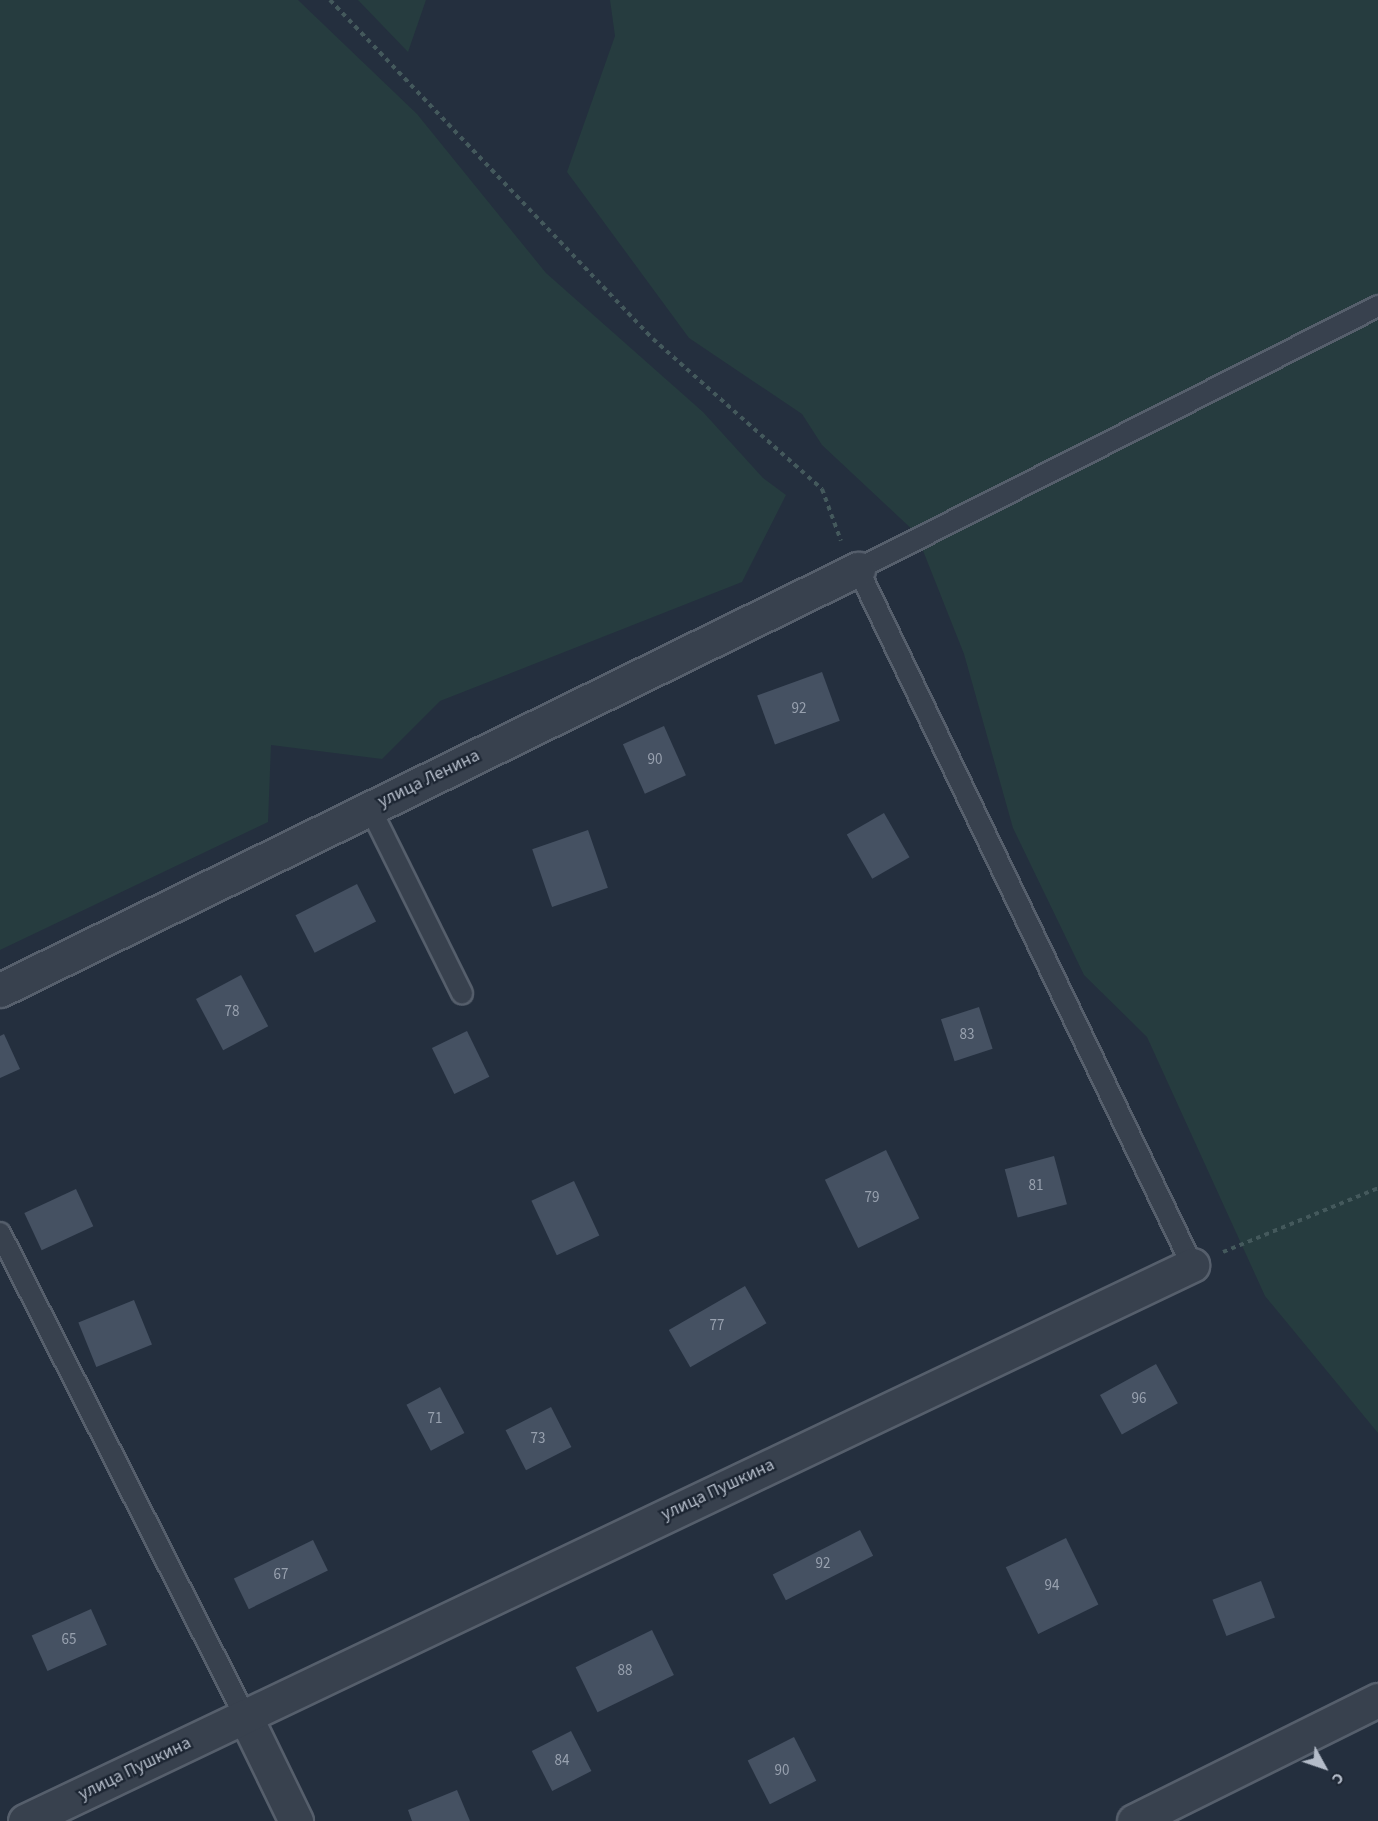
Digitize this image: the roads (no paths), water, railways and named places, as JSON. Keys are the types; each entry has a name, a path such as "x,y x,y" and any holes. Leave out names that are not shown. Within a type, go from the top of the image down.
{"street":[{"name":"улица Ленина","path":"0,990 858,569"},
{"name":"улица Пушкина","path":"25,1821 1192,1265"},
{"path":"1134,1821 1378,1700"},
{"path":"245,1716 296,1821"}],"lane":[{"path":"1192,1265 858,569 1378,306"},
{"path":"370,808 462,993"},
{"path":"0,1233 245,1716"}]}
